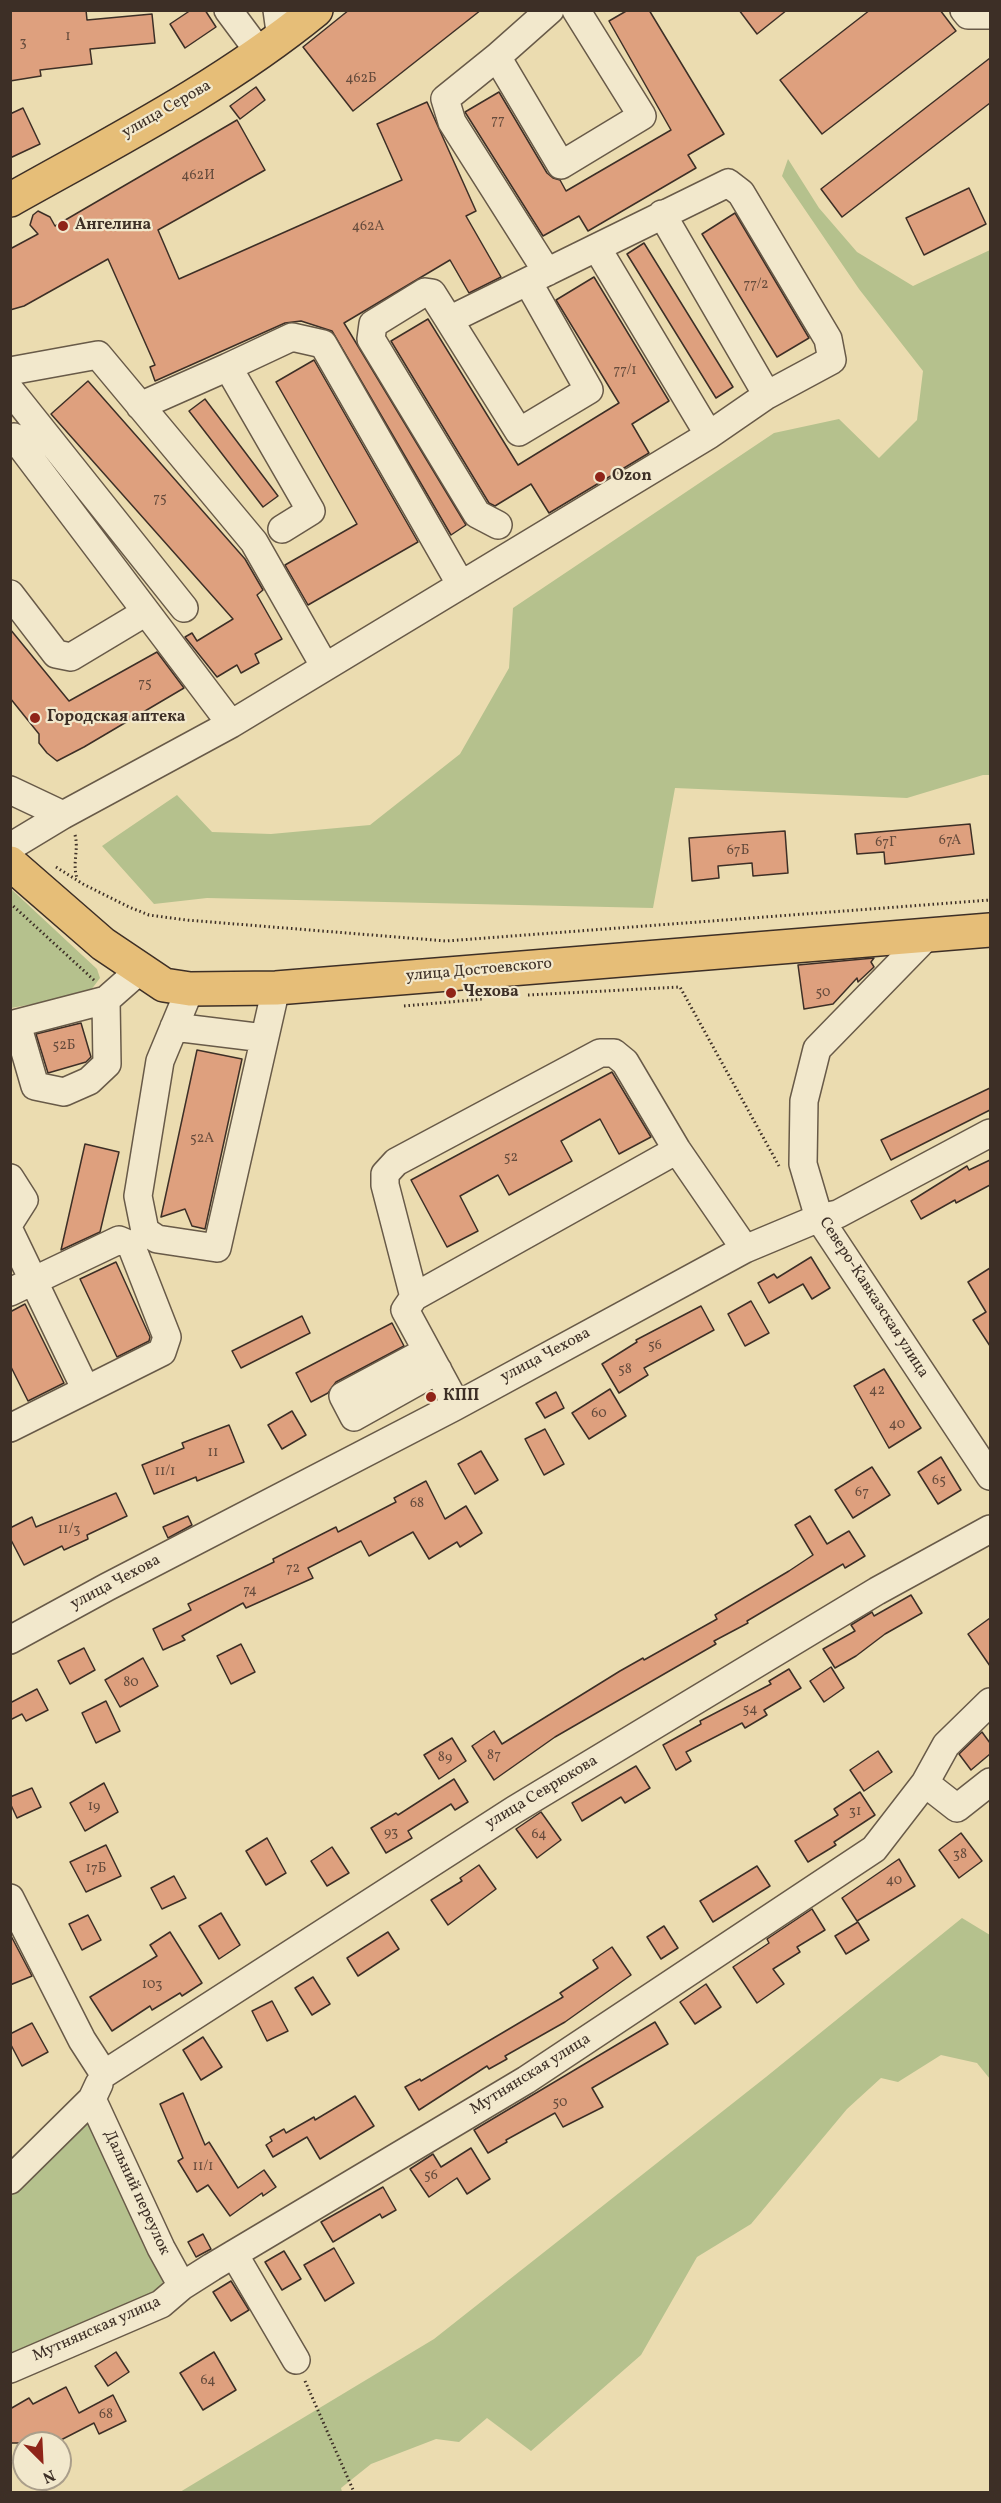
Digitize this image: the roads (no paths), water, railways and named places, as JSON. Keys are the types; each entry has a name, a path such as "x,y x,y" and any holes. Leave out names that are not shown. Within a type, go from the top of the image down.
{"main road":[{"name":"улица Серова","path":"10,200 196,94 273,34 316,10"},
{"name":"улица Достоевского","path":"10,863 103,944 140,970 164,985 190,988 276,988 990,930"}],"street":[{"path":"228,10 273,34"},
{"path":"498,525 477,514 371,339 373,324 425,292 432,293 519,432 589,390 537,277 452,122 445,99 550,10"},
{"path":"497,57 561,165 642,116 576,10"},
{"path":"964,10 968,15 990,15"},
{"path":"20,841 63,815 231,724 709,435 767,395 832,360 828,339 741,193 728,183 449,320"},
{"path":"662,214 767,395"},
{"path":"597,248 709,435"},
{"path":"140,406 292,337 323,344 461,585"},
{"path":"10,371 98,355 254,542 325,667"},
{"path":"228,367 311,511 282,529"},
{"path":"10,390 184,608"},
{"path":"10,439 14,437 231,724"},
{"path":"10,594 56,654 71,657 146,612"},
{"path":"10,790 63,815"},
{"name":"Северо-Кавказская улица","path":"929,934 818,1049 804,1101 803,1164 819,1218 990,1476"},
{"path":"110,997 107,1064 89,1081 64,1092 35,1086 14,1024 110,997 140,970"},
{"path":"190,988 160,1061 138,1196 140,1216 145,1232 157,1239 217,1248 276,988"},
{"path":"174,1027 264,1038"},
{"path":"414,1297 384,1174 396,1162 600,1053 614,1053 625,1062 677,1150 745,1249"},
{"name":"улица Чехова","path":"10,1640 107,1587 454,1407 745,1249 819,1218 838,1214 990,1133"},
{"path":"454,1407 450,1393 405,1310 414,1297 677,1150"},
{"path":"10,1178 24,1200 10,1222"},
{"path":"10,1232 22,1287 86,1390"},
{"path":"10,1428 162,1352 167,1337 131,1245 119,1240 22,1287"},
{"name":"улица Севрюкова","path":"104,2074 514,1810 878,1591 990,1529"},
{"name":"Мутнянская улица","path":"10,2369 161,2304 182,2286 234,2254 526,2080 874,1850 925,1783 946,1745 990,1702"},
{"path":"925,1783 957,1808 990,1782"},
{"path":"10,1898 82,2040 104,2074 92,2099 10,2180"},
{"name":"Дальний переулок","path":"92,2099 161,2248 182,2286"},
{"path":"234,2254 296,2360"}],"place":[{"name":"Ангелина","path":"63,226"},
{"name":"Ozon","path":"600,477"},
{"name":"Городская аптека","path":"35,718"},
{"name":"Чехова","path":"451,993"},
{"name":"КПП","path":"431,1397"}]}
